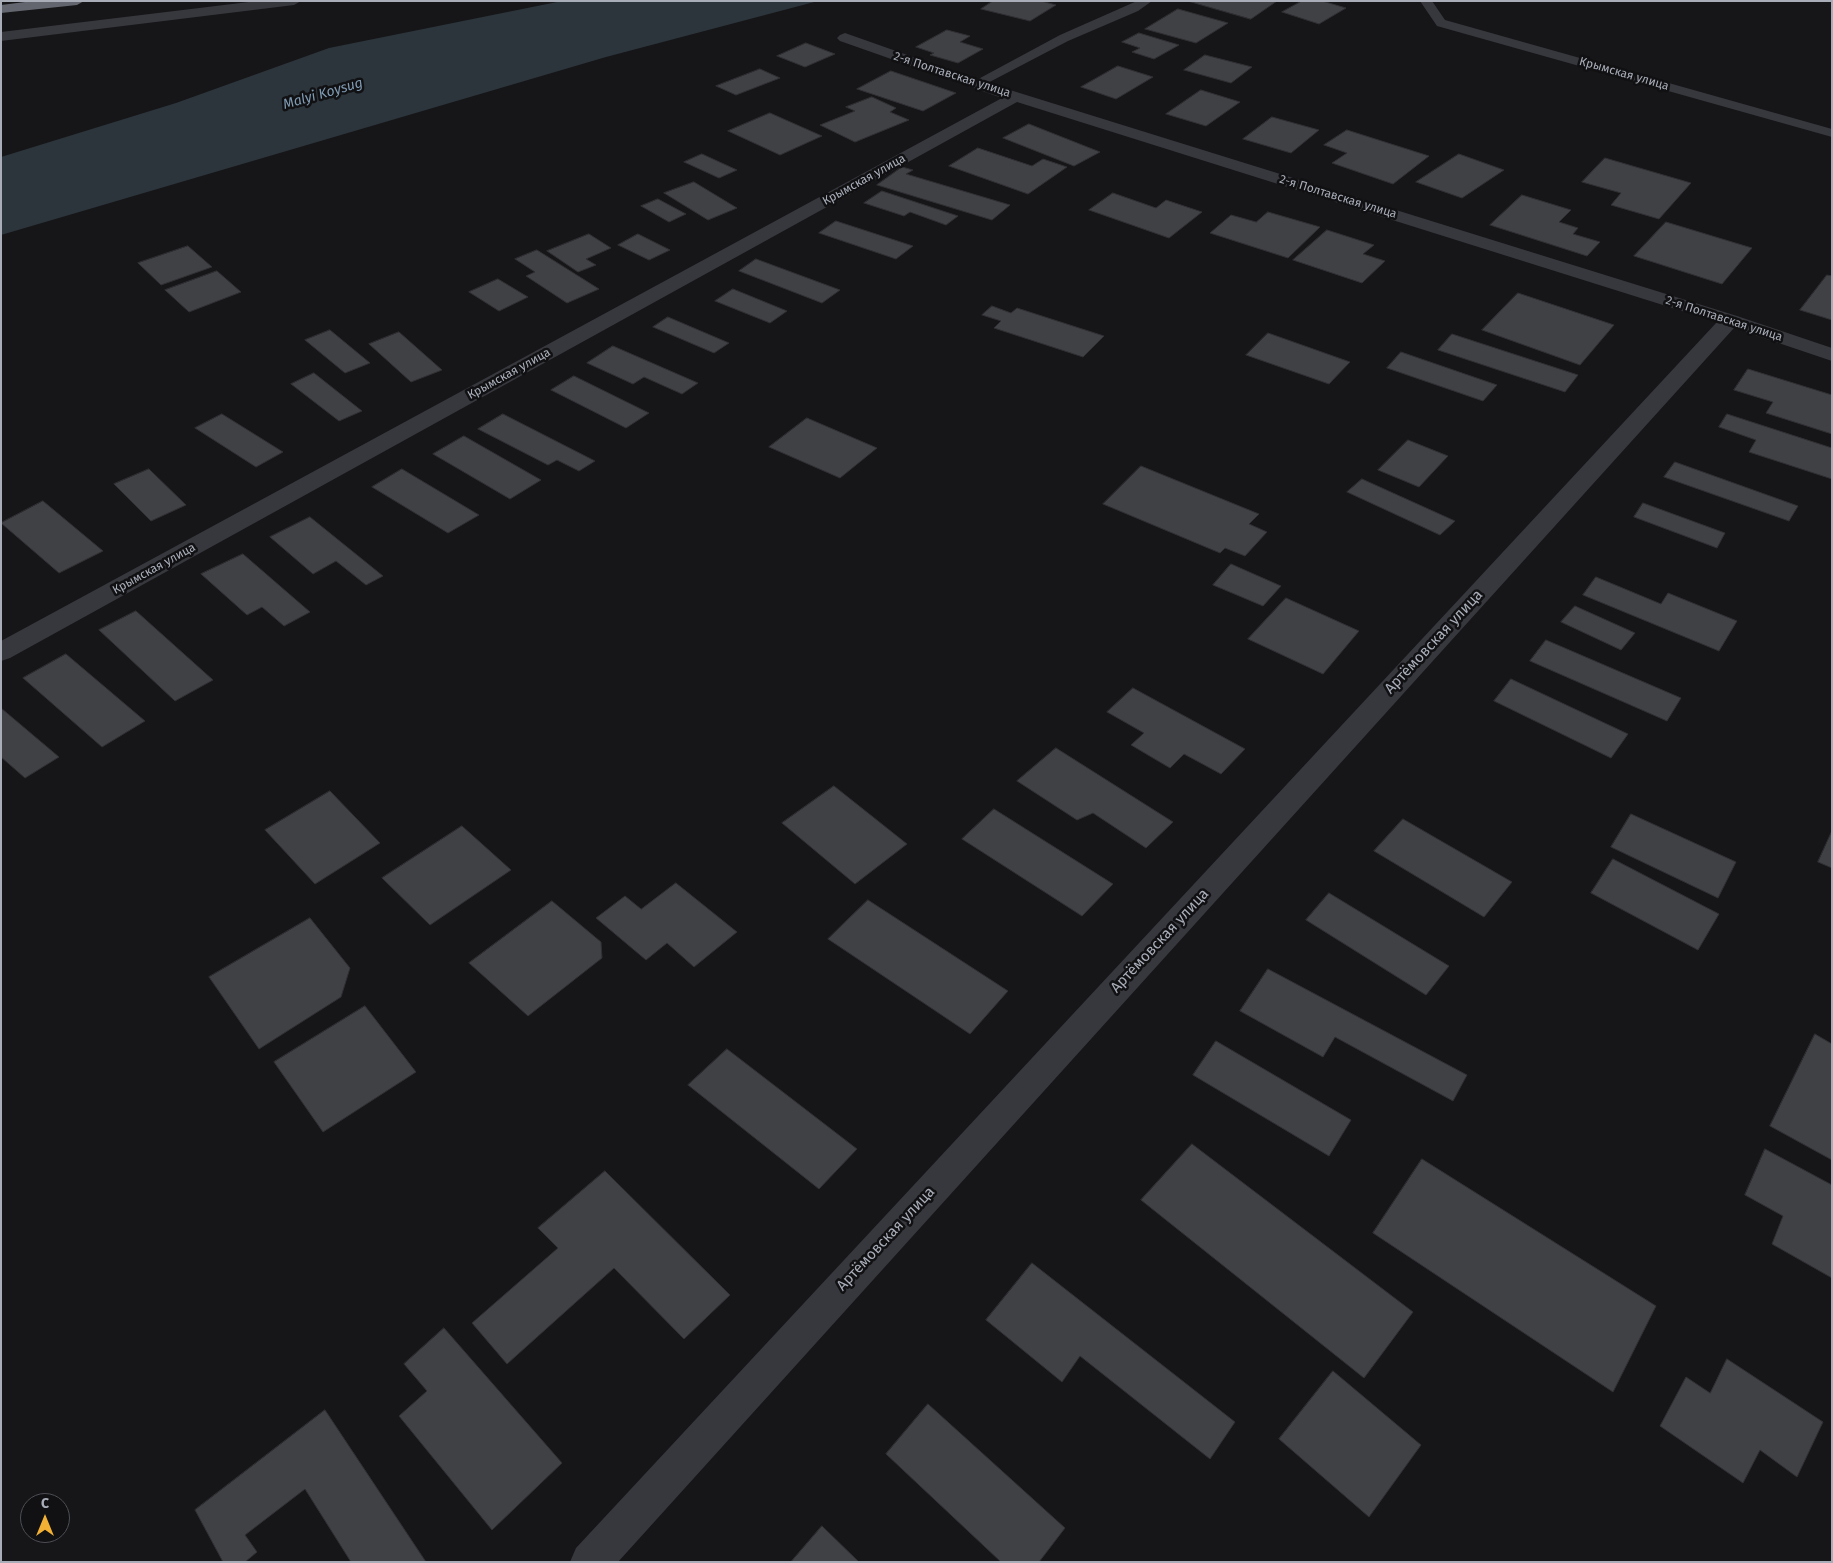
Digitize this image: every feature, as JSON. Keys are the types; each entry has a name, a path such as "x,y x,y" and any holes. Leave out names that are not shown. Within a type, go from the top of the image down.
{"highway":[{"path":"1,9 78,1"}],"street":[{"path":"1,36 294,1"},
{"name":"2-я Полтавская улица","path":"845,38 975,84 1730,320 1832,355"},
{"name":"Крымская улица","path":"1,652 1017,96"},
{"name":"Артёмовская улица","path":"590,1562 1730,320"}],"lane":[{"path":"975,84 1064,38 1146,1"},
{"name":"Крымская улица","path":"1426,1 1441,23 1832,133"}],"water":[{"name":"Malyi Koysug","path":"562,1 818,1 606,57 1,235 1,157 176,103 329,48"}],"building":[{"path":"993,1 1041,1 1056,5 1030,21 981,9"},
{"path":"1188,1 1277,1 1251,19"},
{"path":"1302,1 1322,1 1346,8 1319,24 1282,12"},
{"path":"1178,9 1228,23 1196,43 1145,29"},
{"path":"947,30 970,36 960,42 983,49 958,63 930,55 934,53 916,47"},
{"path":"1139,33 1179,45 1154,59 1132,52 1140,48 1122,42"},
{"path":"806,43 835,54 805,67 777,56"},
{"path":"1205,55 1252,67 1231,83 1184,70"},
{"path":"1118,66 1153,77 1116,99 1081,87"},
{"path":"760,69 780,78 736,95 716,86"},
{"path":"891,71 956,93 923,111 857,89"},
{"path":"1201,90 1240,102 1206,126 1166,114"},
{"path":"872,97 896,108 890,112 909,120 855,142 820,125 855,111 846,107"},
{"path":"770,113 822,136 780,155 728,131"},
{"path":"1272,117 1319,130 1291,153 1243,139"},
{"path":"1029,124 1100,152 1074,166 1003,138"},
{"path":"1347,130 1429,156 1393,184 1332,163 1347,153 1324,145"},
{"path":"978,148 1032,166 1043,159 1067,167 1028,194 949,166"},
{"path":"702,154 737,170 719,178 684,162"},
{"path":"1459,154 1504,170 1462,198 1416,182"},
{"path":"1605,158 1691,183 1659,219 1611,205 1621,193 1582,182"},
{"path":"902,167 913,170 906,174 1010,205 992,220 877,185"},
{"path":"694,182 737,208 708,220 664,193"},
{"path":"882,191 958,216 946,225 910,212 904,216 864,203"},
{"path":"1113,193 1156,208 1166,200 1202,212 1169,238 1089,210"},
{"path":"1522,195 1571,210 1559,222 1578,228 1573,234 1600,242 1587,256 1490,225"},
{"path":"658,199 686,214 669,222 641,206"},
{"path":"1268,212 1320,227 1288,258 1210,233 1231,215 1256,222"},
{"path":"836,221 913,246 896,259 819,233"},
{"path":"1666,222 1752,248 1722,284 1634,256"},
{"path":"1327,230 1374,245 1363,254 1385,261 1362,283 1293,260"},
{"path":"589,234 611,248 586,259 596,265 578,272 547,251"},
{"path":"638,234 670,250 649,260 618,245"},
{"path":"188,246 212,267 161,285 138,263"},
{"path":"537,250 599,289 567,303 526,276 535,272 515,259"},
{"path":"756,259 840,290 822,303 739,271"},
{"path":"217,271 241,292 189,312 165,290"},
{"path":"1827,275 1832,276 1832,320 1800,310"},
{"path":"498,279 528,297 499,311 469,292"},
{"path":"733,289 787,311 770,323 715,301"},
{"path":"1518,293 1614,325 1580,365 1482,330"},
{"path":"992,306 1011,313 1017,308 1104,336 1083,357 994,328 1001,321 982,315"},
{"path":"668,317 729,343 714,353 653,327"},
{"path":"330,330 370,363 345,373 305,340"},
{"path":"399,332 442,370 411,382 369,344"},
{"path":"1268,333 1350,362 1329,384 1246,355"},
{"path":"1452,334 1578,375 1565,392 1438,350"},
{"path":"613,346 698,383 682,394 644,377 633,384 587,363"},
{"path":"1401,352 1497,385 1483,401 1387,368"},
{"path":"1748,369 1832,395 1832,434 1766,413 1773,402 1734,390"},
{"path":"314,373 362,411 339,421 291,384"},
{"path":"574,376 649,413 626,428 551,390"},
{"path":"222,414 283,452 256,467 195,428"},
{"path":"503,414 595,461 579,471 557,460 548,465 478,429"},
{"path":"1727,414 1832,448 1832,479 1749,452 1756,440 1719,427"},
{"path":"807,418 877,448 840,478 769,447"},
{"path":"464,436 541,480 510,499 433,454"},
{"path":"1408,440 1448,456 1419,487 1378,470"},
{"path":"1675,462 1798,506 1789,521 1664,477"},
{"path":"1141,466 1259,514 1249,524 1267,532 1245,556 1225,548 1220,553 1103,504"},
{"path":"149,469 186,505 151,521 114,484"},
{"path":"402,469 479,515 448,533 372,487"},
{"path":"1362,479 1455,521 1440,535 1347,492"},
{"path":"43,501 103,551 59,573 1,523"},
{"path":"1643,503 1725,533 1717,548 1634,517"},
{"path":"310,517 383,576 366,585 336,561 313,574 270,537"},
{"path":"243,554 310,612 284,626 262,607 247,615 201,574"},
{"path":"1231,564 1281,586 1263,606 1213,585"},
{"path":"1596,577 1661,604 1668,593 1737,621 1719,651 1583,595"},
{"path":"1286,598 1359,631 1323,674 1248,639"},
{"path":"1575,606 1635,633 1621,650 1561,622"},
{"path":"136,611 213,680 175,701 99,630"},
{"path":"1546,640 1681,698 1667,721 1530,661"},
{"path":"66,654 145,721 102,747 23,678"},
{"path":"1511,679 1628,734 1611,758 1494,701"},
{"path":"1133,688 1245,749 1221,774 1184,754 1170,768 1131,745 1144,733 1107,712"},
{"path":"1,708 59,757 25,778 1,757"},
{"path":"1056,748 1173,822 1146,848 1093,813 1077,820 1017,781"},
{"path":"834,786 907,844 855,884 782,823"},
{"path":"330,791 380,843 315,884 265,830"},
{"path":"994,809 1113,884 1082,916 962,839"},
{"path":"1631,814 1736,862 1718,898 1611,847"},
{"path":"1403,819 1512,882 1484,917 1374,851"},
{"path":"462,826 511,870 430,925 382,878"},
{"path":"1832,831 1832,868 1818,862"},
{"path":"1613,859 1719,914 1698,950 1591,893"},
{"path":"676,883 737,932 694,967 667,943 646,960 596,918 625,896 641,909"},
{"path":"1329,893 1449,966 1426,995 1306,920"},
{"path":"868,900 1008,991 970,1034 828,939"},
{"path":"552,901 601,942 602,958 528,1016 469,963"},
{"path":"310,918 350,968 341,997 259,1049 209,977"},
{"path":"1268,969 1467,1075 1453,1101 1335,1037 1323,1057 1240,1011"},
{"path":"365,1006 416,1072 323,1132 274,1062"},
{"path":"1815,1034 1832,1044 1832,1160 1770,1126"},
{"path":"1216,1041 1351,1120 1329,1156 1193,1075"},
{"path":"727,1049 857,1149 819,1189 688,1085"},
{"path":"1192,1144 1413,1312 1364,1378 1141,1200"},
{"path":"1765,1149 1832,1185 1832,1278 1772,1244 1783,1216 1745,1195"},
{"path":"1422,1159 1656,1306 1613,1392 1373,1233"},
{"path":"605,1171 730,1295 684,1339 614,1268 507,1364 472,1323 558,1248 538,1228"},
{"path":"1032,1263 1235,1422 1210,1459 1080,1356 1062,1382 986,1320"},
{"path":"444,1328 562,1463 492,1530 399,1416 427,1391 404,1364"},
{"path":"1727,1359 1823,1422 1797,1477 1760,1450 1743,1483 1660,1426 1686,1377 1710,1393"},
{"path":"1333,1371 1421,1445 1369,1517 1279,1439"},
{"path":"928,1404 1065,1528 1039,1562 1001,1562 886,1454"},
{"path":"325,1410 426,1562 351,1562 305,1489 245,1535 257,1552 245,1562 223,1562 195,1510"},
{"path":"822,1526 859,1562 791,1562"}]}
